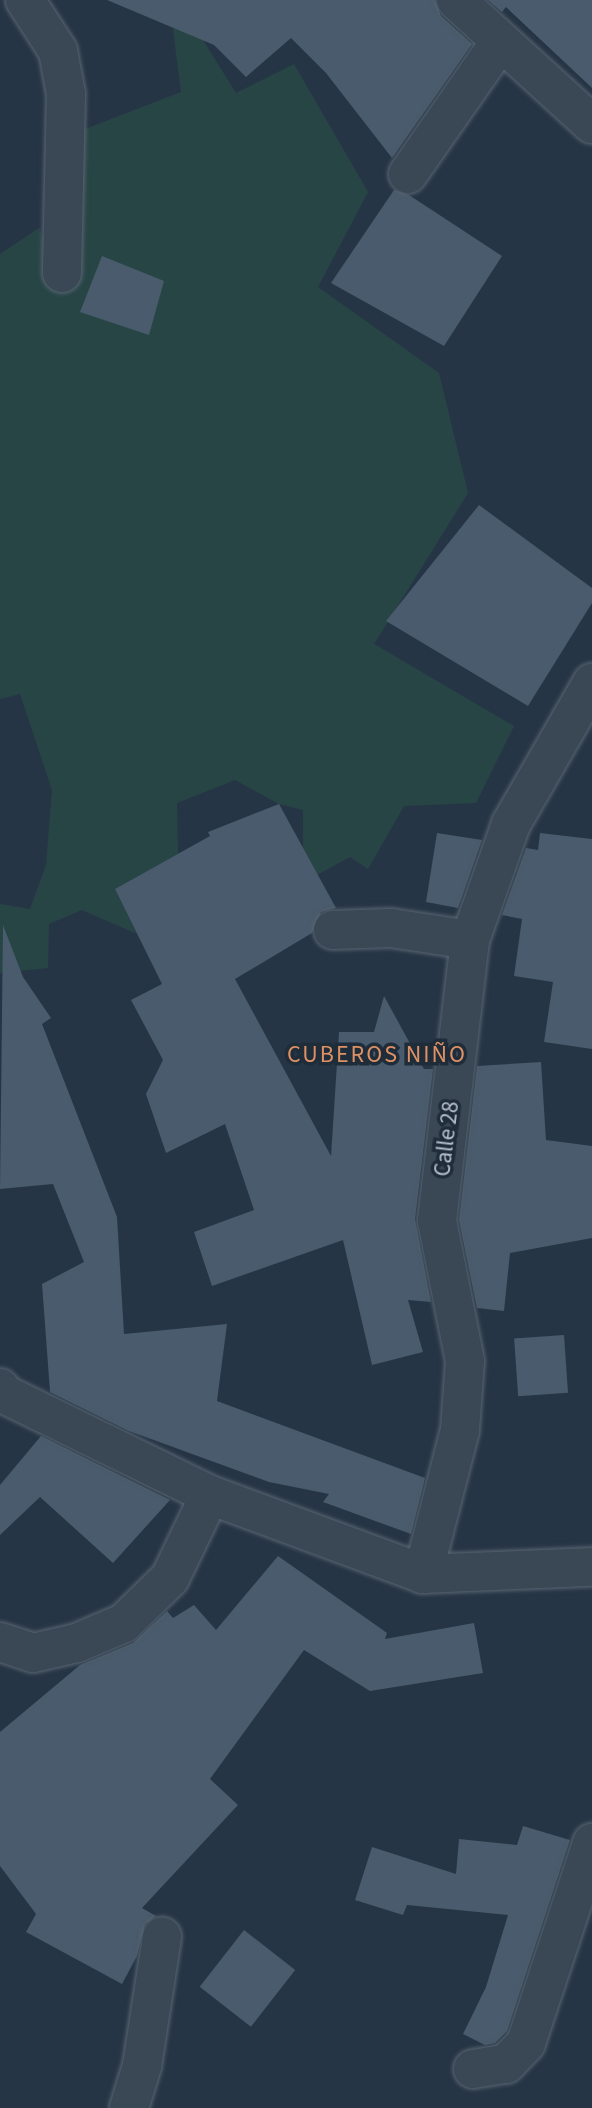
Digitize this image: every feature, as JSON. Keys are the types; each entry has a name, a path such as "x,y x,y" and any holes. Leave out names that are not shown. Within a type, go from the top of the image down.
{"street":[{"path":"25,0 58,51 66,94 62,273"},
{"path":"456,0 592,124"},
{"path":"408,174 500,42"},
{"name":"Calle 28","path":"423,1574 461,1416 465,1361 438,1221 470,940 511,824 592,683"},
{"path":"333,930 391,928 470,940"},
{"path":"0,1388 4,1394 210,1495 423,1574 592,1567"},
{"path":"0,1642 33,1653 77,1643 124,1623 170,1578 210,1495"},
{"path":"473,2068 506,2064 526,2043 592,1843"},
{"path":"129,2108 142,2066 162,1937"}],"green space":[{"path":"191,21 236,93 294,64 368,192 318,287 439,373 468,493 374,644 514,726 476,803 404,806 368,869 350,857 317,875 303,850 303,810 279,804 235,780 177,803 178,854 115,889 137,934 82,910 49,924 48,968 0,973 0,904 30,909 46,865 52,790 20,694 0,699 0,254 39,228 70,293 67,136 181,92 173,29"}],"building":[{"path":"107,0 435,0 441,16 472,44 392,158 326,73 291,38 246,77 214,45"},
{"path":"488,0 592,0 592,88 506,7 502,12"},
{"path":"394,190 409,195 502,256 444,346 331,283"},
{"path":"102,256 164,281 149,335 80,312"},
{"path":"479,505 592,588 592,603 528,706 386,621"},
{"path":"279,804 336,908 321,912 312,933 235,979 331,1156 339,1032 374,1032 384,996 424,1069 433,1069 415,1219 431,1302 408,1300 423,1352 372,1365 343,1240 212,1286 194,1232 254,1210 225,1124 166,1153 146,1094 163,1060 131,1000 162,984 115,889 210,836 208,832"},
{"path":"437,833 482,840 458,908 426,902"},
{"path":"540,833 592,839 592,1049 544,1042 553,982 514,976 522,919 502,915 526,848 538,850"},
{"path":"3,925 23,977 51,1018 42,1024 117,1217 124,1334 227,1324 217,1401 425,1478 411,1534 323,1502 329,1494 269,1482 129,1431 50,1392 42,1284 84,1262 53,1184 0,1189"},
{"path":"541,1062 546,1140 592,1146 592,1238 510,1253 504,1311 477,1308 459,1220 477,1066"},
{"path":"564,1335 568,1393 518,1396 514,1338"},
{"path":"41,1436 170,1500 113,1563 40,1497 0,1535 0,1485"},
{"path":"278,1556 387,1633 385,1639 474,1623 483,1673 370,1691 304,1650 210,1779 238,1805 142,1908 156,1916 145,1924 137,1956 122,1984 26,1932 36,1914 0,1866 0,1732 80,1665 133,1643 167,1611 173,1618 194,1605 216,1630"},
{"path":"523,1826 570,1840 507,2031 495,2043 485,2045 463,2034 486,1987 508,1915 407,1905 403,1915 355,1900 372,1847 456,1874 459,1839 517,1845"},
{"path":"244,1930 295,1970 251,2027 200,1987"}],"district":[{"name":"CUBEROS NIÑO","path":"377,1055"}]}
